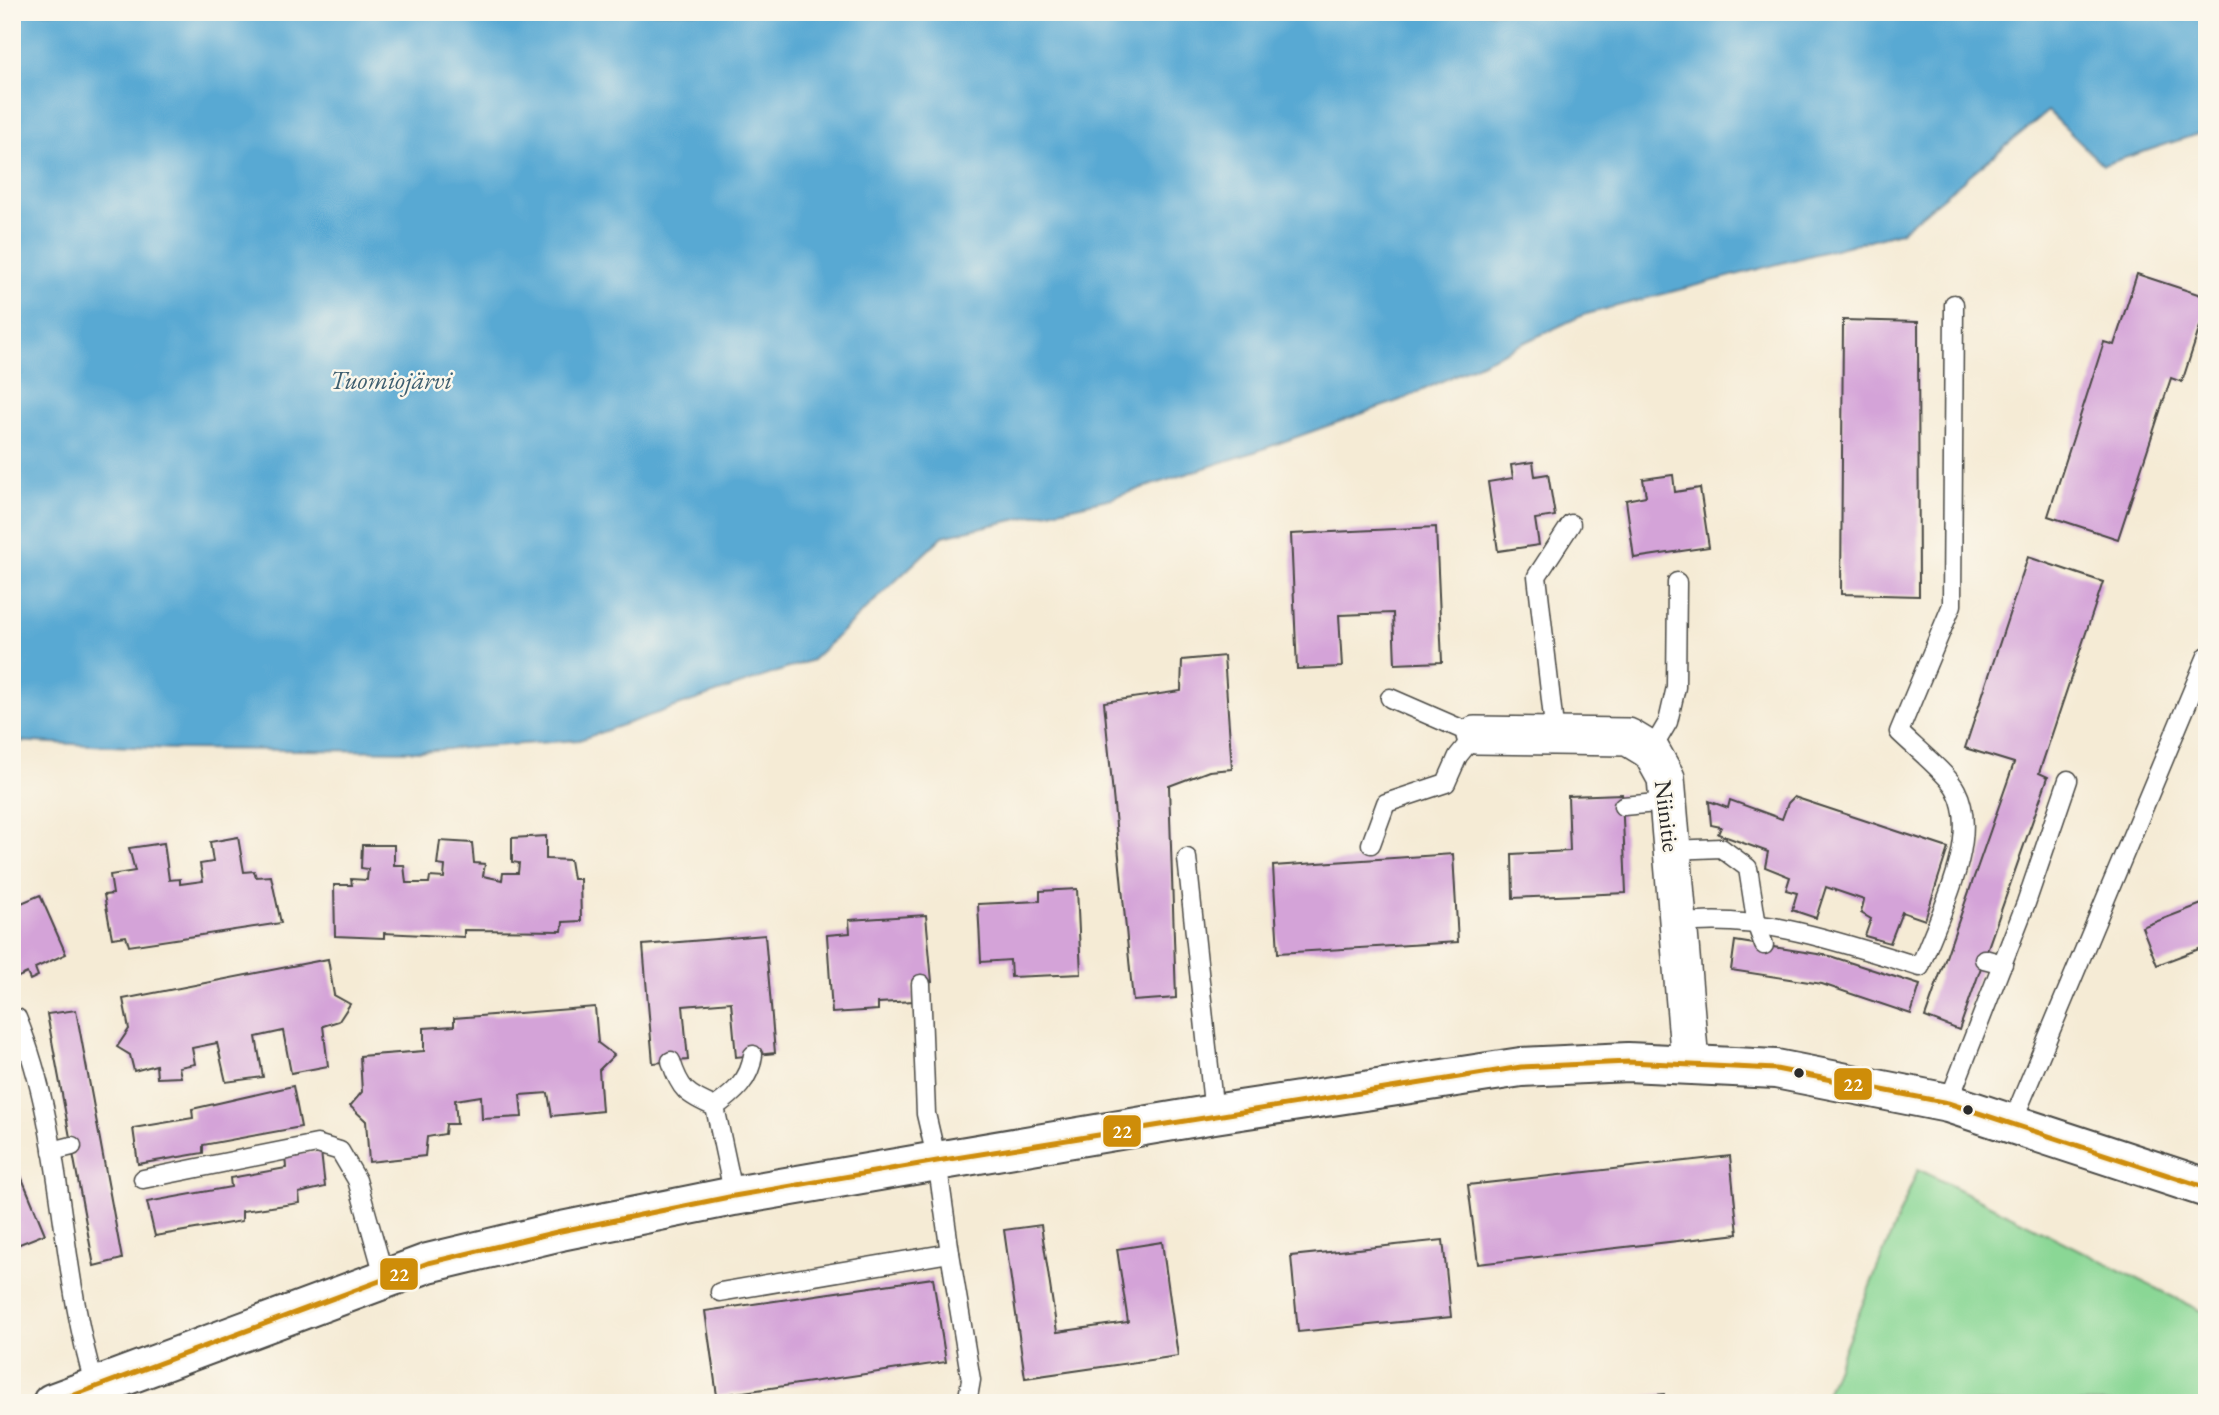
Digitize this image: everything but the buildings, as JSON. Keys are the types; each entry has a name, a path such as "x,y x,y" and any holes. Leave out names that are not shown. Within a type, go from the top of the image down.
{"main road":[{"path":"52,1403 109,1389 428,1263 561,1230 734,1196 937,1161 1214,1114 1521,1067 1628,1062 1776,1069 1948,1103 2207,1188"}],"street":[{"name":"Niinitie","path":"1475,735 1628,737 1651,751 1666,778 1690,1063"}],"lane":[{"path":"1679,925 1734,922 1757,926 1834,941 1920,967 1964,847 1964,818 1956,789 1899,732 1952,604 1954,304"},
{"path":"1555,736 1537,576 1571,524"},
{"path":"1651,751 1668,722 1676,687 1677,582"},
{"path":"2012,1123 2207,656"},
{"path":"1371,844 1385,803 1446,783 1458,755 1475,735 1390,698"},
{"path":"1948,1103 2003,964 2068,780"},
{"path":"1623,806 1668,802"},
{"path":"1672,850 1721,848 1748,868 1757,926 1764,945"},
{"path":"1187,858 1214,1114"},
{"path":"1984,959 2003,964"},
{"path":"921,984 926,1114 937,1161 971,1380 967,1403"},
{"path":"17,1018 34,1062 52,1151 79,1335 109,1389"},
{"path":"715,1107 735,1092 751,1070 753,1055"},
{"path":"671,1061 677,1083 691,1097 715,1107"},
{"path":"715,1107 734,1196"},
{"path":"144,1179 317,1144 340,1151 357,1180 385,1279"},
{"path":"52,1151 72,1146"},
{"path":"720,1292 950,1253"}],"green space":[{"path":"1918,1169 2203,1312 2207,1326 2207,1403 1822,1403"}],"water":[{"name":"Tuomiojärvi","path":"12,12 2207,12 2207,131 2103,165 2048,111 1900,232 1583,315 1406,398 1257,451 1112,498 943,536 812,660 579,740 420,751 173,749 12,741"}],"transit line":[{"name":"22","path":"53,1403 428,1263 561,1231 734,1196 937,1161 1521,1067 1628,1062 1776,1069 1948,1103 2207,1188"}]}
